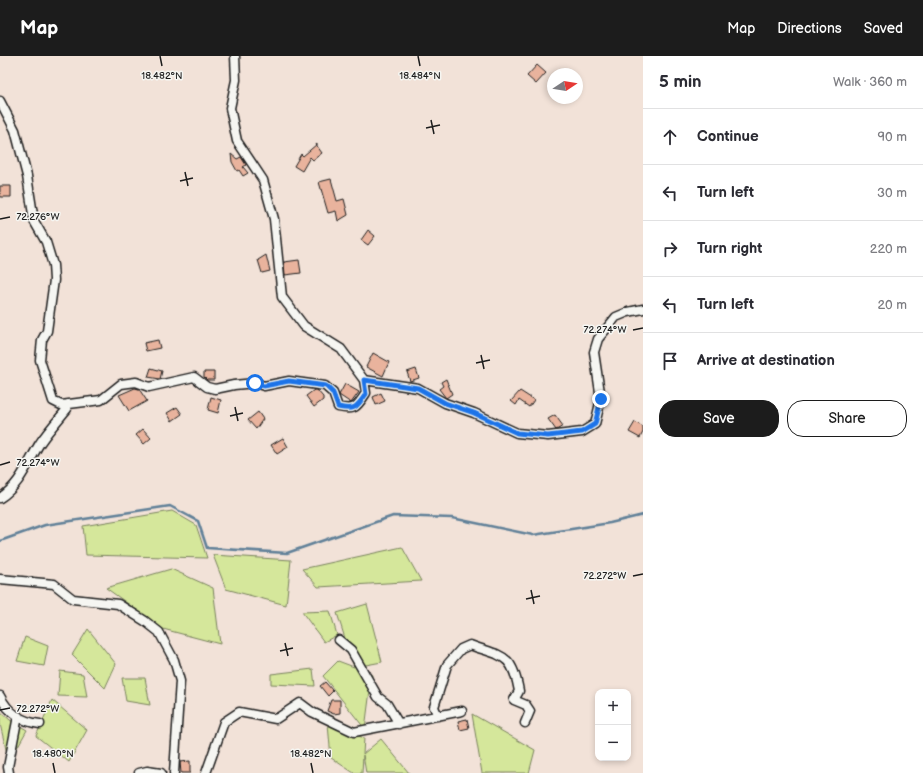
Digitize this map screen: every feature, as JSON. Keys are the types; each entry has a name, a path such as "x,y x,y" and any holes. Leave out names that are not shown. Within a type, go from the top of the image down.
{"street":[{"path":"0,101 15,130 27,176 34,222 46,242 53,265 54,280 47,331 42,340 40,360 53,401 61,404 68,404 101,400 121,384 136,382 149,387 194,376 207,387 215,389 255,383 264,386 289,381 326,386 333,393 338,407 349,410 357,407 366,394 364,380 341,349 304,326 282,297 274,219 263,180 237,141 230,108 236,80 235,56"},
{"path":"364,380 418,388 445,403 474,413 517,433 548,436 582,432 595,424 601,399 594,352 598,339 616,317 628,312 643,309"},
{"path":"0,498 10,492 19,482 40,444 67,409 68,404"},
{"path":"0,579 54,584 73,599 118,604 145,621 158,632 174,660 180,681 174,773"},
{"path":"339,640 351,650 378,697 387,704 399,724"},
{"path":"438,716 434,707 447,665 461,649 470,645 507,659 516,672 519,691 514,700 526,705 530,711 525,723"},
{"path":"0,696 4,705 26,722 40,724"},
{"path":"206,773 224,722 239,712 276,719 300,703 312,712 354,732 462,711"},
{"path":"9,773 8,767 18,716"},
{"path":"138,773 147,771 161,773"}],"green space":[{"path":"172,511 196,525 207,558 86,555 83,526"},
{"path":"402,547 421,581 318,587 302,569"},
{"path":"213,555 291,560 286,605 226,589"},
{"path":"171,569 213,588 220,644 163,629 106,588"},
{"path":"367,604 382,662 355,667 372,675 365,729 323,676 338,661 354,667 337,613"},
{"path":"330,611 337,635 324,642 302,612"},
{"path":"88,629 116,664 105,688 72,655"},
{"path":"25,637 48,646 44,666 17,661"},
{"path":"313,669 315,686 271,684 271,674"},
{"path":"60,671 83,674 87,697 58,696"},
{"path":"122,678 145,678 150,705 126,701"},
{"path":"52,700 87,730 69,762 36,736"},
{"path":"0,711 10,720 27,730 9,762 0,724"},
{"path":"472,714 535,750 529,773 482,773"},
{"path":"328,724 364,738 363,754 381,739 409,773 366,773 363,755 362,773 354,773 331,758"}],"building":[{"path":"537,65 546,73 536,84 527,76"},
{"path":"317,144 322,153 313,160 310,157 302,171 294,166 301,154 303,156"},
{"path":"231,154 237,159 241,157 246,165 243,167 248,173 243,176 239,170 237,171 232,162"},
{"path":"331,179 337,201 344,199 348,215 338,221 336,211 328,213 319,182"},
{"path":"0,186 11,186 11,197 0,197"},
{"path":"368,230 375,236 368,245 361,240"},
{"path":"266,255 270,271 262,273 258,260"},
{"path":"299,260 301,273 285,275 284,262"},
{"path":"158,340 160,348 146,351 144,343"},
{"path":"373,353 389,362 383,376 366,367"},
{"path":"151,368 162,371 160,379 148,377"},
{"path":"416,369 419,378 410,381 407,372"},
{"path":"204,372 214,372 214,380 207,380 204,377"},
{"path":"446,379 452,394 446,398 439,389 443,386 441,382"},
{"path":"345,384 359,392 351,403 339,395"},
{"path":"135,388 139,389 147,401 129,411 119,395"},
{"path":"314,390 317,390 323,397 323,400 314,407 306,396"},
{"path":"520,391 534,400 529,407 519,400 516,405 511,401"},
{"path":"381,393 385,401 376,405 373,397"},
{"path":"211,397 221,400 218,413 208,410"},
{"path":"177,407 182,414 172,421 167,413"},
{"path":"258,412 263,419 256,429 248,420"},
{"path":"555,415 563,426 556,430 548,419"},
{"path":"635,422 643,427 643,432 640,438 629,432"},
{"path":"143,429 151,438 144,444 136,435"},
{"path":"283,438 288,447 277,454 271,445"},
{"path":"325,682 333,691 328,696 320,686"},
{"path":"331,700 340,700 340,713 334,714 327,711"},
{"path":"467,719 469,728 460,730 458,721"},
{"path":"190,761 190,773 181,773 180,762"}],"waterway":[{"path":"0,541 45,525 170,506 198,521 207,548 287,553 393,516 452,518 533,535 610,523 643,515"}],"route":[{"path":"255,383 264,386 289,381 326,386 333,393 338,407 349,410 357,407 366,394 364,380 389,382 418,388 445,403 474,413 517,433 548,436 582,432 595,424 601,399"}]}
